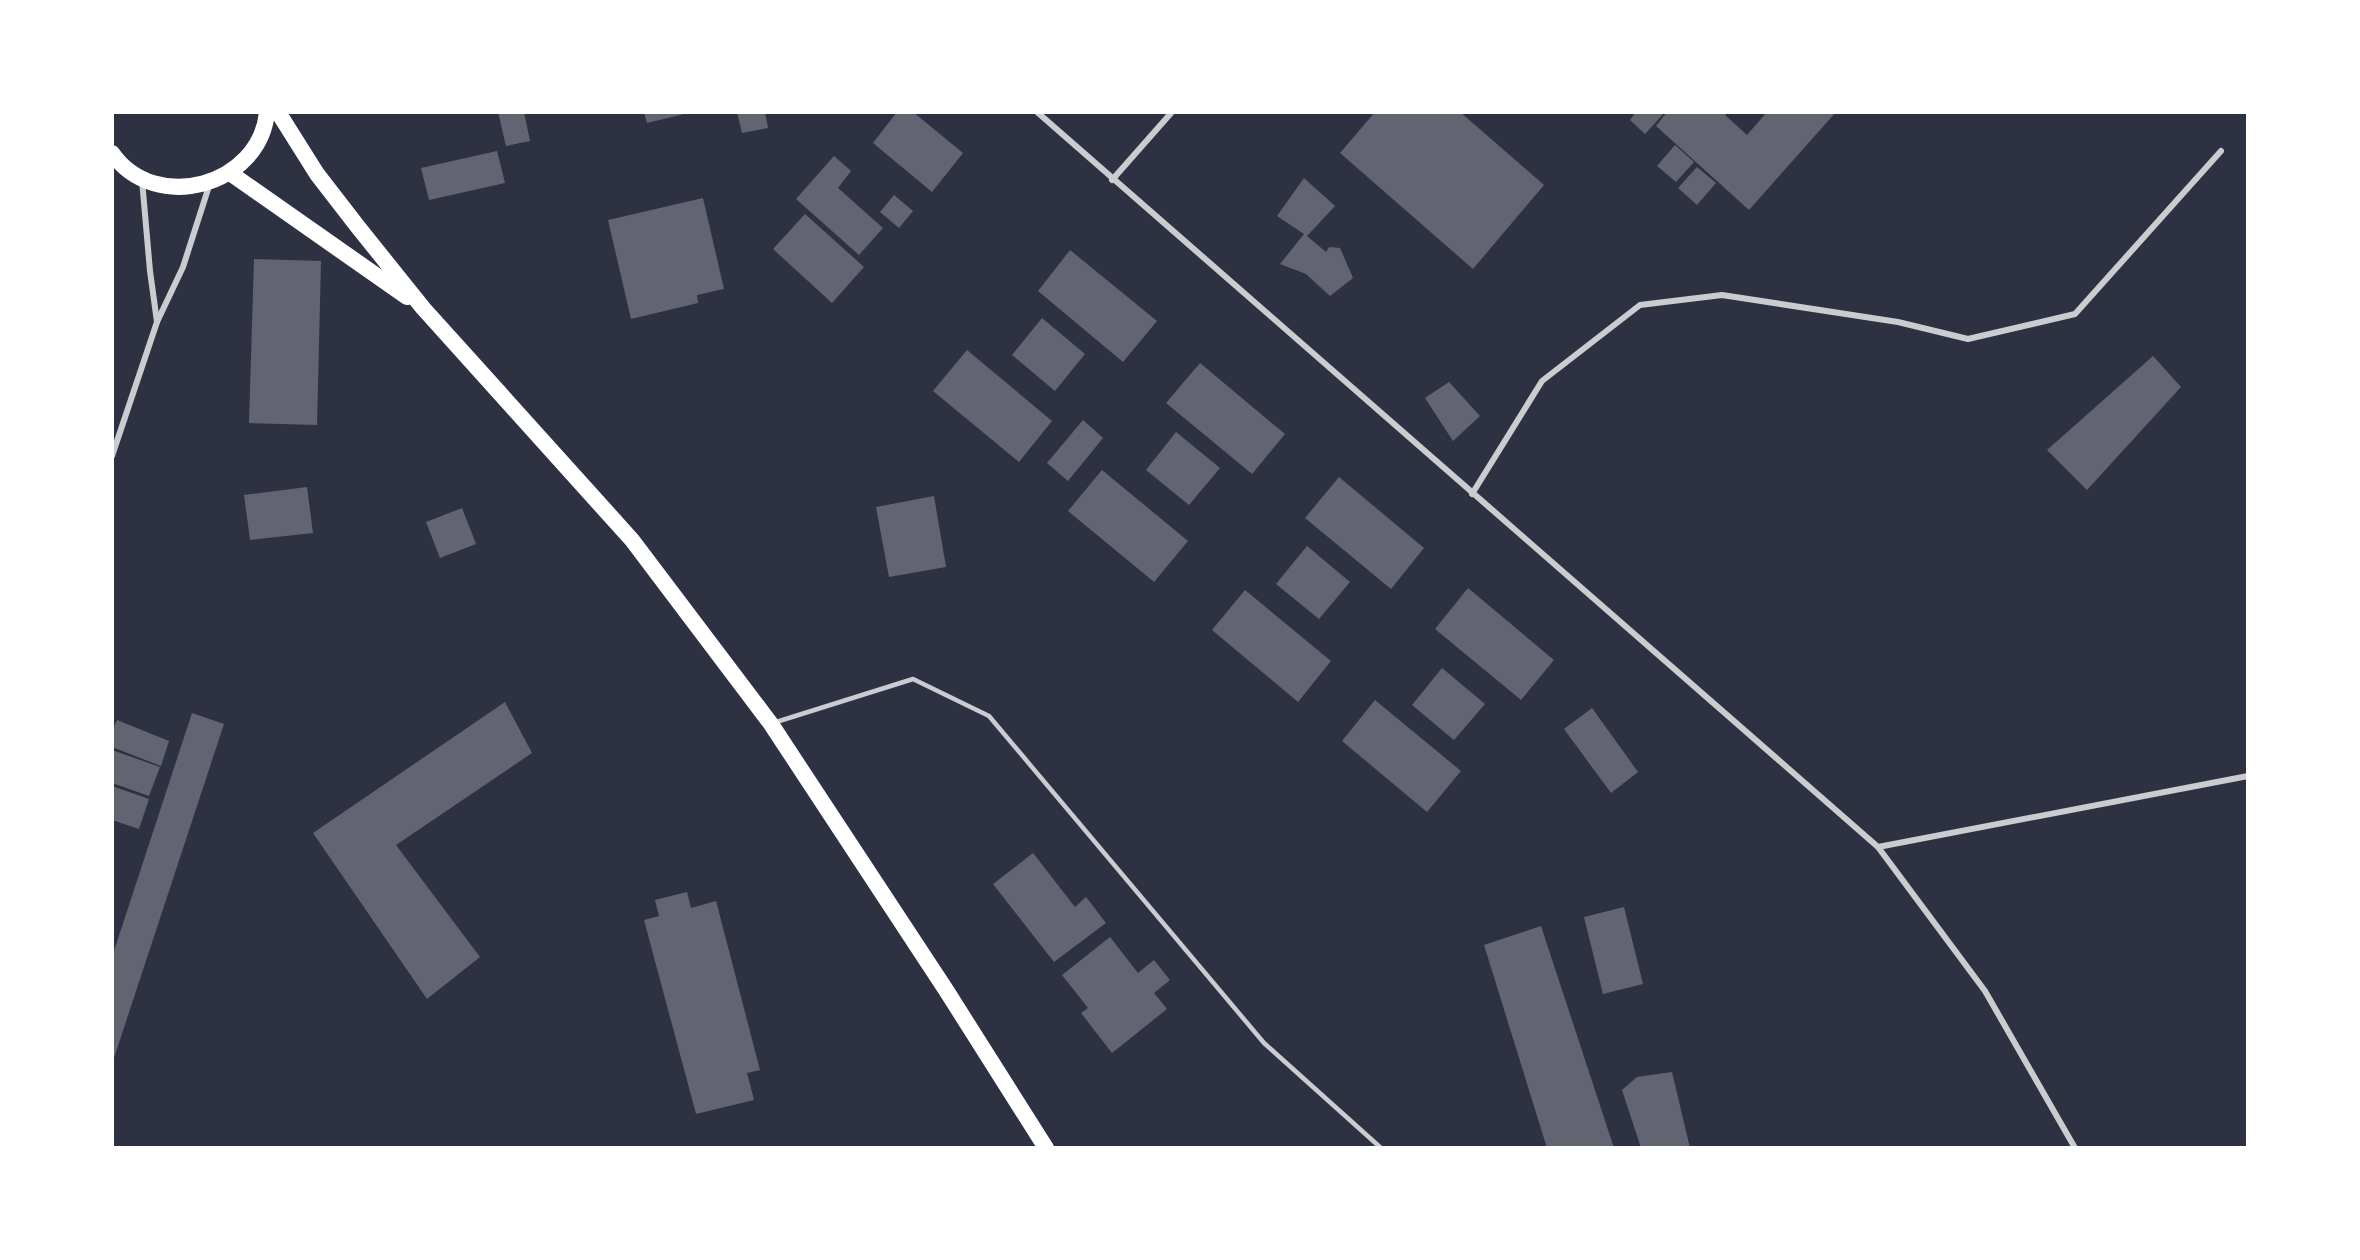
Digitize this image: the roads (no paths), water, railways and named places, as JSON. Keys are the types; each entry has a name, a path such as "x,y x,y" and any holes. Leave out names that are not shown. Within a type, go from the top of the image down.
{"highway":[{"path":"114,156 142,178 176,187 211,182 230,173 247,158 258,140 267,112"},
{"path":"278,112 317,174 423,308 632,540 771,724 946,990 1046,1148"},
{"path":"230,173 423,308"}],"street":[{"path":"1037,112 1112,180 1878,847 1985,991 2075,1148"},
{"path":"1112,180 1172,112"},
{"path":"1472,494 1542,381 1640,304 1722,295 1898,322 1968,339 2075,314 2221,151"},
{"path":"142,178 157,322"},
{"path":"112,456 157,322 183,267 211,182"},
{"path":"1878,847 2247,776"}],"lane":[{"path":"771,724 913,679 989,716 1264,1043 1381,1148"}]}
